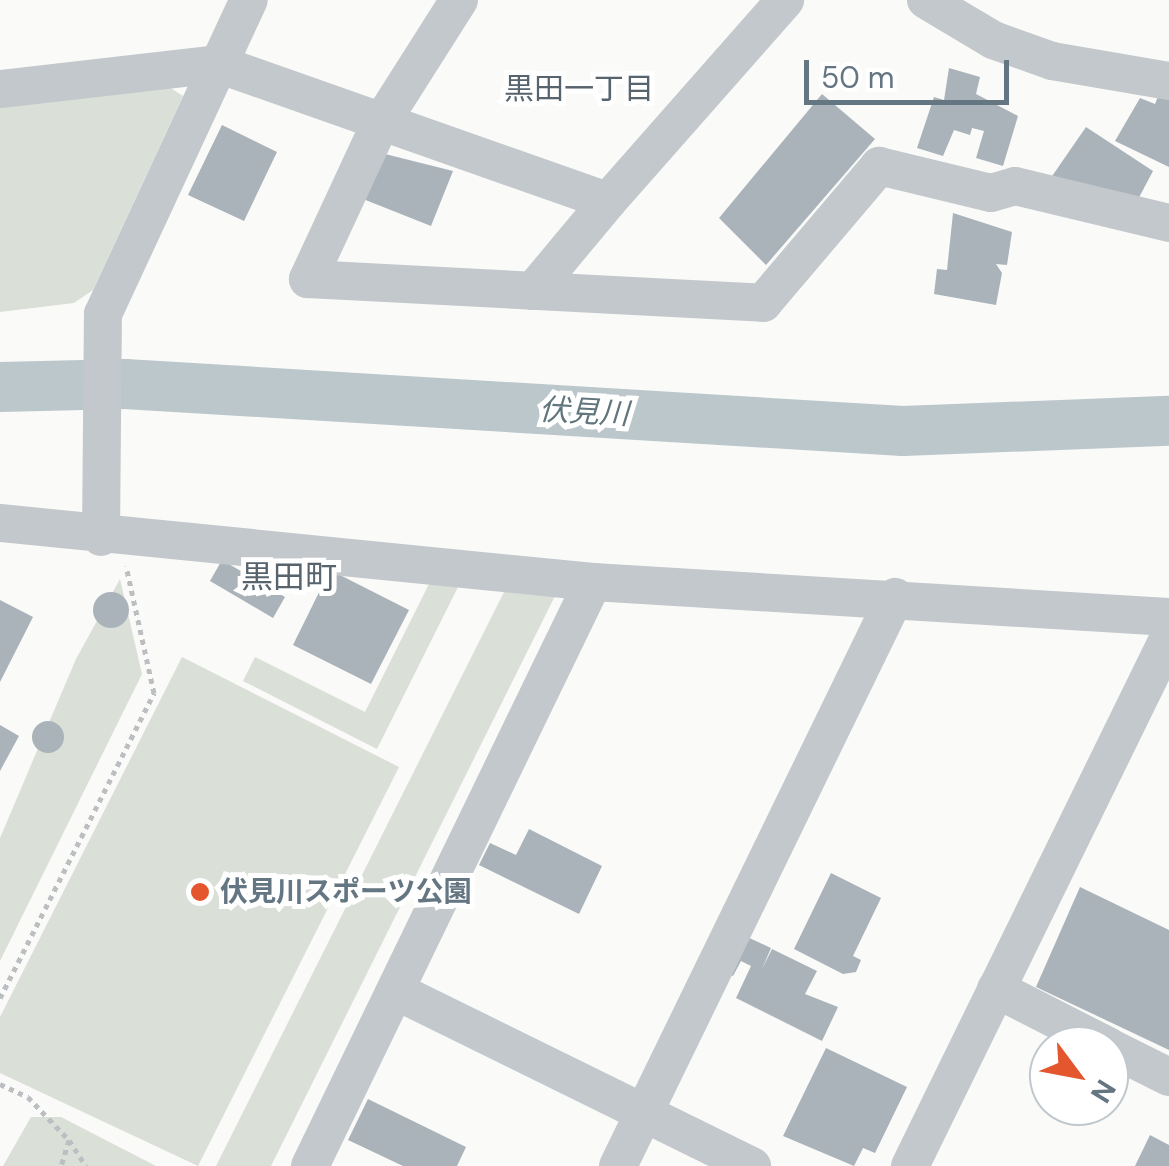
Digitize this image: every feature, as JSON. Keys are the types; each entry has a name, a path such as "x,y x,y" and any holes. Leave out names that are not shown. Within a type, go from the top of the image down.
{"street":[{"path":"101,537 102,314 249,0"},
{"path":"459,0 379,126 308,280 763,303 879,166 991,193 1015,186 1169,223"},
{"path":"533,291 785,0"},
{"path":"926,0 994,40 1052,60 1169,82"},
{"path":"0,89 218,64 379,126 474,147 568,193 608,201"},
{"path":"0,523 101,537 593,582 894,597 1169,617"},
{"path":"310,1166 593,582"},
{"path":"618,1166 894,597"},
{"path":"910,1166 1169,636"},
{"path":"996,989 1069,1026"},
{"path":"396,991 752,1166"},
{"path":"1129,1057 1169,1077"}],"path":[{"path":"0,998 154,693 131,572 101,537"},
{"path":"0,1084 28,1097 69,1140 86,1166"},
{"path":"61,1166 69,1140"}],"shaded area":[{"path":"166,85 183,96 93,290 74,303 0,312 0,104"},
{"path":"120,579 142,674 0,961 0,838 76,659"},
{"path":"431,580 459,585 377,749 243,681 255,657 365,712"},
{"path":"507,586 558,590 271,1166 216,1166"},
{"name":"伏見川スポーツ公園","path":"182,657 399,767 198,1166 0,1073 0,1017"},
{"path":"31,1117 61,1117 156,1166 3,1166"}],"building":[{"path":"949,68 980,77 976,94 1018,116 1003,166 976,158 984,131 972,128 970,135 954,130 943,156 917,148 934,97 944,100"},
{"path":"822,94 875,139 766,265 719,218"},
{"path":"1159,94 1169,98 1169,167 1115,141 1140,98 1155,104"},
{"path":"222,125 277,152 244,221 188,195"},
{"path":"1086,127 1153,171 1135,205 1048,182"},
{"path":"381,153 453,171 431,226 363,199"},
{"path":"953,213 1012,232 1007,265 996,264 1002,273 996,305 934,294 937,269 947,270"},
{"path":"222,560 285,597 273,618 210,581"},
{"path":"330,570 409,610 371,684 293,645"},
{"path":"111,592 124,597 129,610 124,623 111,628 98,623 93,610 98,597"},
{"path":"0,600 33,617 0,682"},
{"path":"48,721 59,726 64,737 59,748 48,753 37,748 32,737 37,726"},
{"path":"0,725 19,736 0,771"},
{"path":"529,829 602,866 579,914 479,865 490,843 516,855"},
{"path":"831,873 881,898 853,956 861,960 856,972 843,974 794,949"},
{"path":"1080,887 1169,930 1169,1050 1129,1031 1129,1026 1118,1026 1036,987"},
{"path":"745,936 771,948 762,969 772,949 817,971 805,994 838,1007 822,1041 736,998 751,966 741,961 733,976 727,973"},
{"path":"826,1048 907,1087 875,1153 863,1148 854,1166 783,1136"},
{"path":"368,1099 466,1147 457,1166 403,1166 348,1140"},
{"path":"1150,1135 1169,1145 1169,1166 1135,1166"}],"waterway":[{"name":"伏見川","path":"0,387 125,384 903,431 1169,421"}],"place":[{"name":"伏見川スポーツ公園","path":"200,892"}],"district":[{"name":"黒田一丁目","path":"579,89"},
{"name":"黒田町","path":"289,577"}]}
